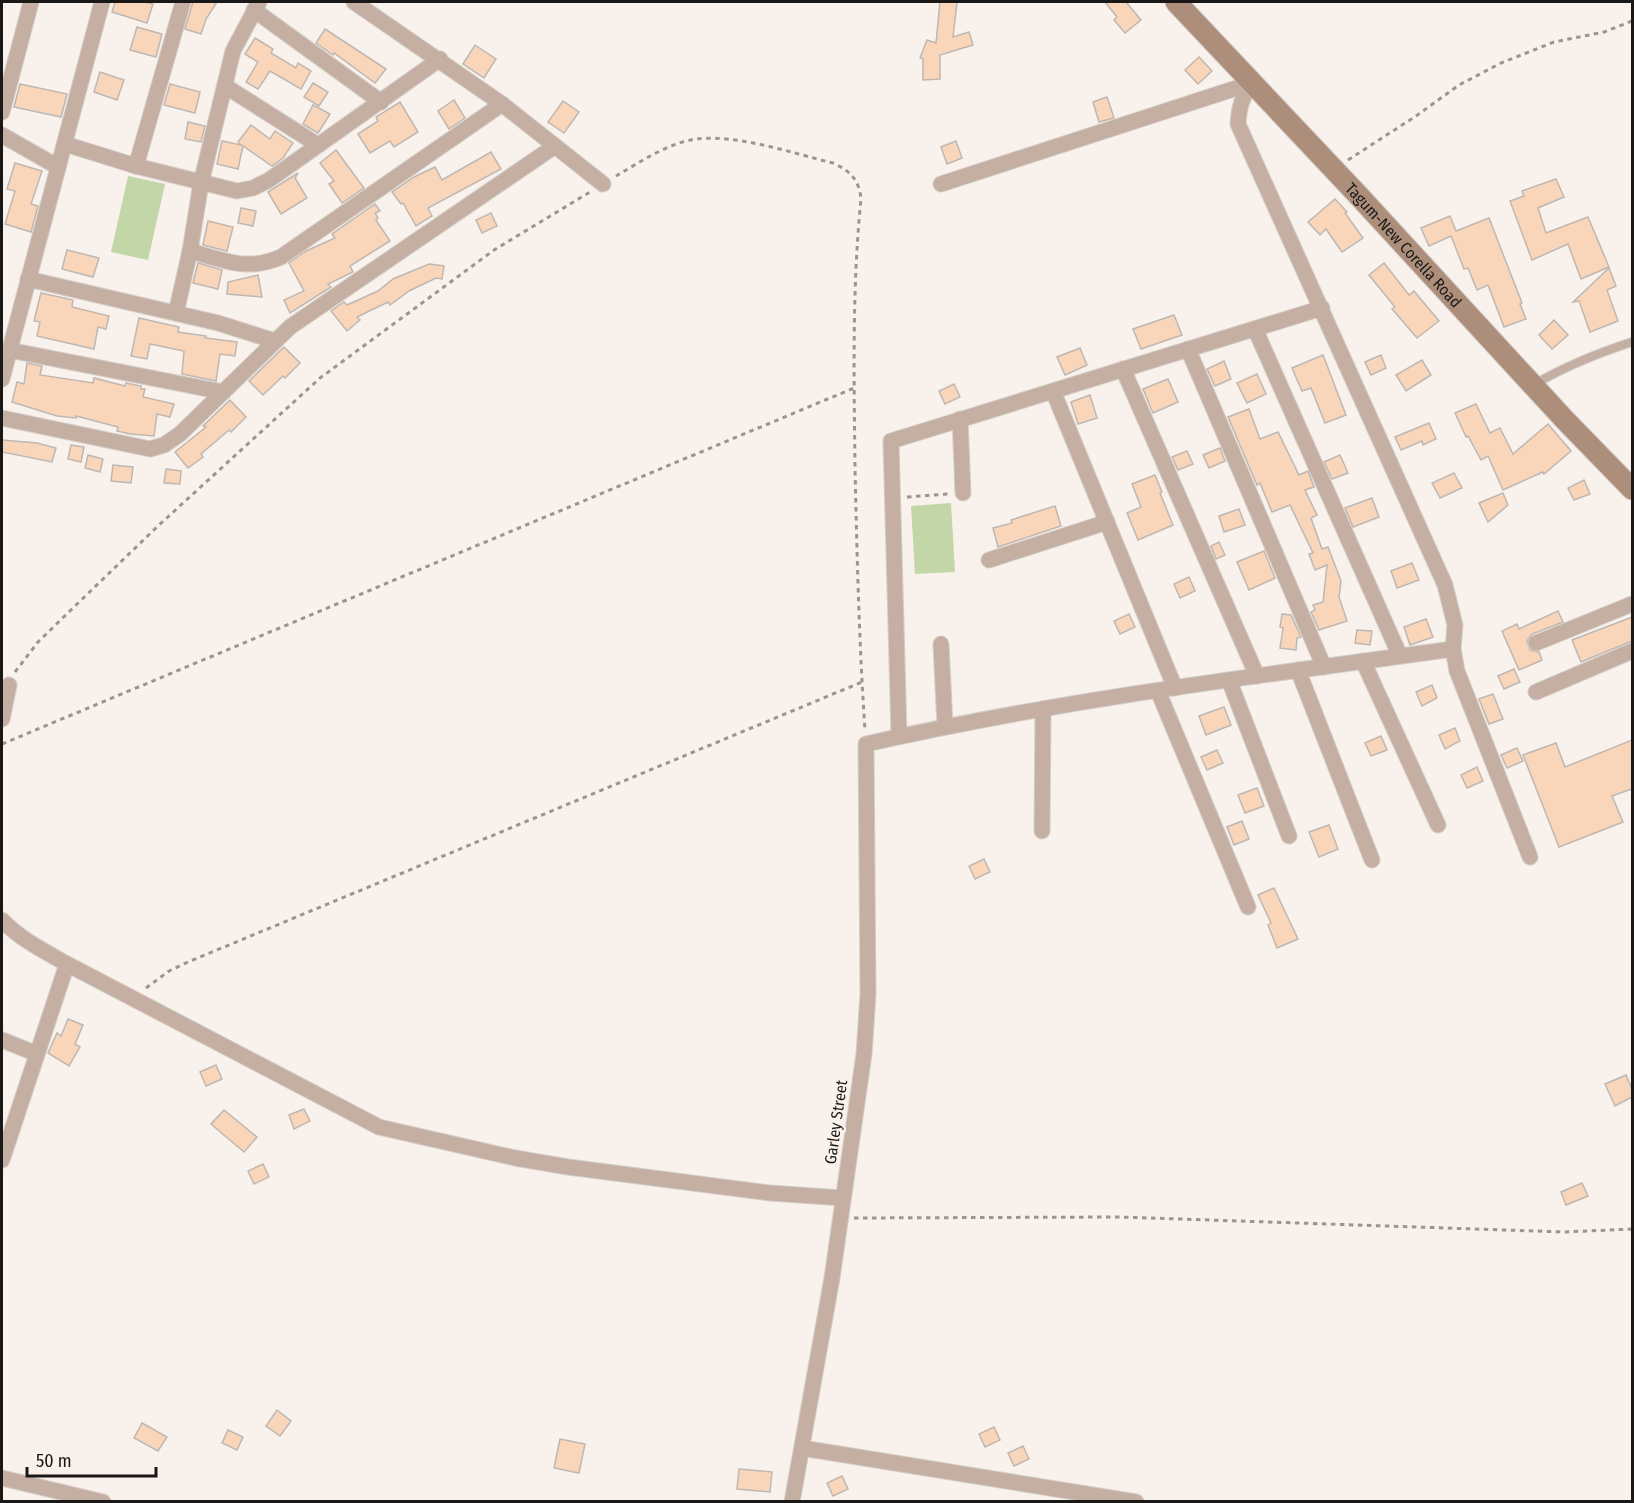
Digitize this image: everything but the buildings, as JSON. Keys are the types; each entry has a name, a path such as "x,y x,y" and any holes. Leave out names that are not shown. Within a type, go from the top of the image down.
{"main road":[{"name":"Tagum-New Corella Road","path":"1176,2 1632,489"}],"street":[{"path":"2,112 31,2"},
{"path":"2,379 102,2"},
{"path":"136,166 183,2"},
{"path":"354,2 440,59 502,104 603,184"},
{"path":"176,313 190,251 201,183 233,51 256,6 381,102"},
{"path":"65,144 201,183 237,191 254,188 269,180 440,59"},
{"path":"941,184 1252,83"},
{"path":"1252,83 1243,96 1239,108 1238,124 1445,585 1455,625 1454,649 1460,681 1530,857"},
{"path":"225,86 318,146"},
{"path":"190,251 244,265 259,265 281,257 502,104"},
{"path":"2,135 58,167"},
{"path":"2,418 150,449 156,448 180,435 275,341 311,312 555,146"},
{"path":"28,279 218,323 275,341"},
{"path":"899,736 891,441 1322,308"},
{"path":"1255,329 1400,657"},
{"path":"1188,349 1324,667"},
{"path":"9,350 224,392"},
{"path":"1123,369 1257,676"},
{"path":"1053,391 1175,688"},
{"path":"960,419 963,494"},
{"path":"988,560 1107,522"},
{"path":"1536,643 1632,604"},
{"path":"940,644 945,726"},
{"path":"866,744 945,726 1042,709 1454,649"},
{"path":"1536,692 1632,651"},
{"path":"1363,662 1438,825"},
{"path":"1298,670 1371,860"},
{"path":"1229,680 1289,836"},
{"path":"2,719 9,685"},
{"path":"1158,691 1248,907"},
{"path":"1042,709 1042,831"},
{"name":"Garley Street","path":"792,1502 840,1219 864,1054 868,994 866,744"},
{"path":"2,920 11,930 67,964 379,1127 515,1158 568,1167 770,1193 843,1198"},
{"path":"2,1160 8,1119 37,1054 67,964"},
{"path":"2,1040 37,1054"},
{"path":"802,1448 1137,1502"},
{"path":"2,1478 103,1502"}],"lane":[{"path":"1533,385 1596,354 1632,342"}],"path":[{"path":"1334,169 1459,85 1501,63 1554,42 1604,32 1632,21"},
{"path":"9,685 19,666 45,635 159,525 320,378 494,250 603,184 669,147 694,139 724,138 833,163 846,169 856,178 860,188 854,388 861,682 866,744"},
{"path":"2,744 854,388"},
{"path":"893,498 963,494"},
{"path":"134,999 160,977 188,963 861,682"},
{"path":"840,1219 1120,1217 1564,1232 1632,1229"}],"green space":[{"path":"128,176 165,184 148,260 111,252"},
{"path":"951,503 955,572 915,574 911,506"}]}
